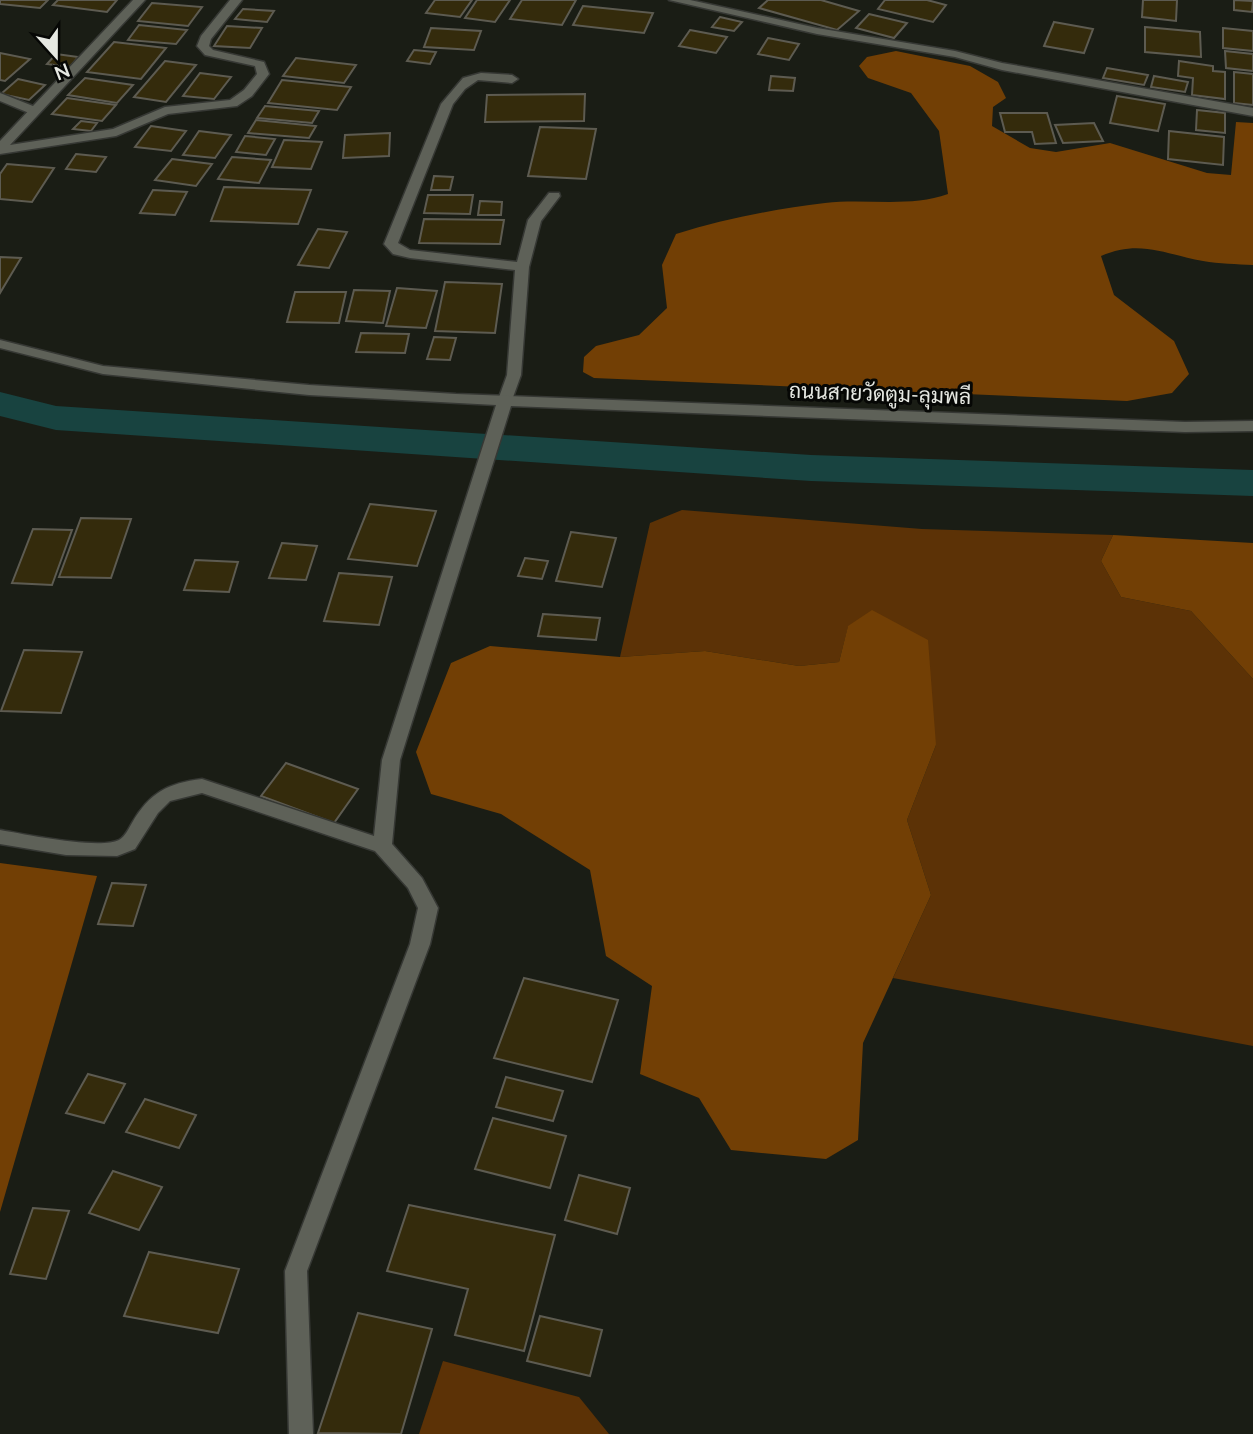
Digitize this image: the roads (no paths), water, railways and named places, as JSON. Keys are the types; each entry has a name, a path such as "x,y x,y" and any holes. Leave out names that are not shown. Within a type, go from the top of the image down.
{"street":[{"path":"0,149 139,0"},
{"path":"0,149 116,132 165,111 233,103 248,93 263,74 260,64 209,53 202,46 205,38 236,0"},
{"path":"676,0 817,32 955,54 1002,66 1253,112"},
{"path":"512,79 484,75 472,77 460,85 447,104 391,244 398,251 410,254 522,267"},
{"path":"0,97 34,111"},
{"path":"383,846 391,760 514,375 522,267 535,220 554,197"},
{"name":"ถนนสายวัดตูม-ลุมพลี","path":"0,344 103,370 309,390 456,400 1185,427 1253,425"},
{"path":"0,837 98,850 116,849 129,844 154,802 173,789 202,786 383,846 415,883 428,908 420,944 296,1271 301,1434"}],"waterway":[{"path":"0,404 56,418 811,468 1253,483"}]}
